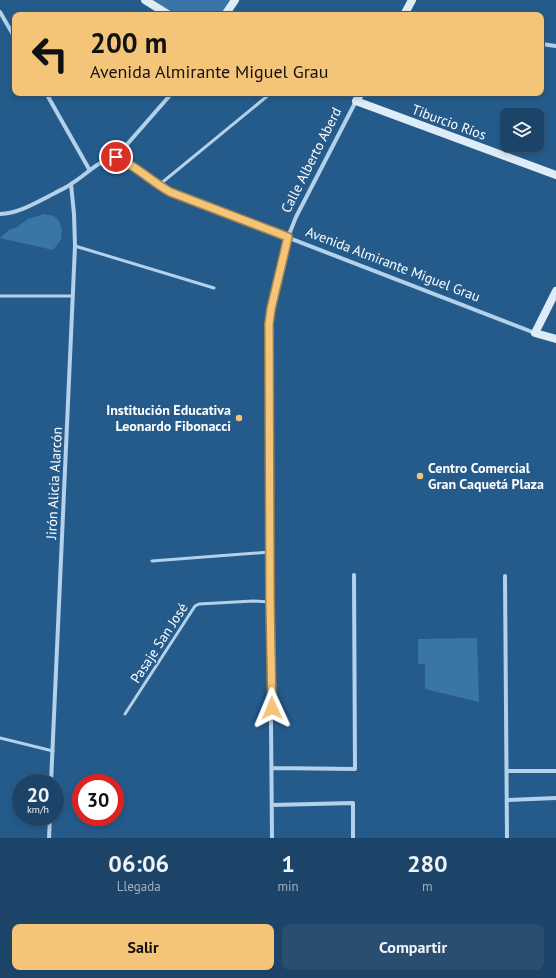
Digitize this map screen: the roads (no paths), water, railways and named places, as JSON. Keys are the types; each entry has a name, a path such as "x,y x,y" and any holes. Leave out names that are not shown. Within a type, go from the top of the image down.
{"street":[{"path":"145,0 164,12"},
{"path":"227,12 235,0"},
{"path":"406,12 412,0"},
{"path":"0,12 12,33"},
{"path":"544,44 556,46"},
{"path":"48,96 89,169"},
{"path":"0,214 10,213 25,208 71,184 89,169 105,160 116,157 169,96"},
{"name":"Calle Alberto Aberd","path":"272,838 269,324 271,309 288,237 296,217 359,96"},
{"name":"Tiburcio Ríos","path":"356,101 556,175"},
{"name":"Avenida Almirante Miguel Grau","path":"116,157 126,162 170,192 535,333 556,339"},
{"name":"Jirón Alicia Alarcón","path":"52,774 75,246 71,184"},
{"path":"535,333 556,291"},
{"path":"272,768 355,769 354,575"},
{"path":"505,576 507,838"},
{"path":"507,771 556,771"},
{"path":"507,800 556,798"},
{"path":"272,806 353,803 353,838"},
{"path":"49,838 50,826"}],"lane":[{"path":"159,185 267,96"},
{"path":"75,246 214,288"},
{"path":"0,296 73,296"},
{"path":"152,561 270,552"},
{"name":"Pasaje San José","path":"125,714 195,606 199,604 253,601 270,602"},
{"path":"0,738 53,751"}],"place":[{"name":"Institución Educativa Leonardo Fibonacci","path":"239,418"},
{"name":"Centro Comercial Gran Caquetá Plaza","path":"420,476"}]}
